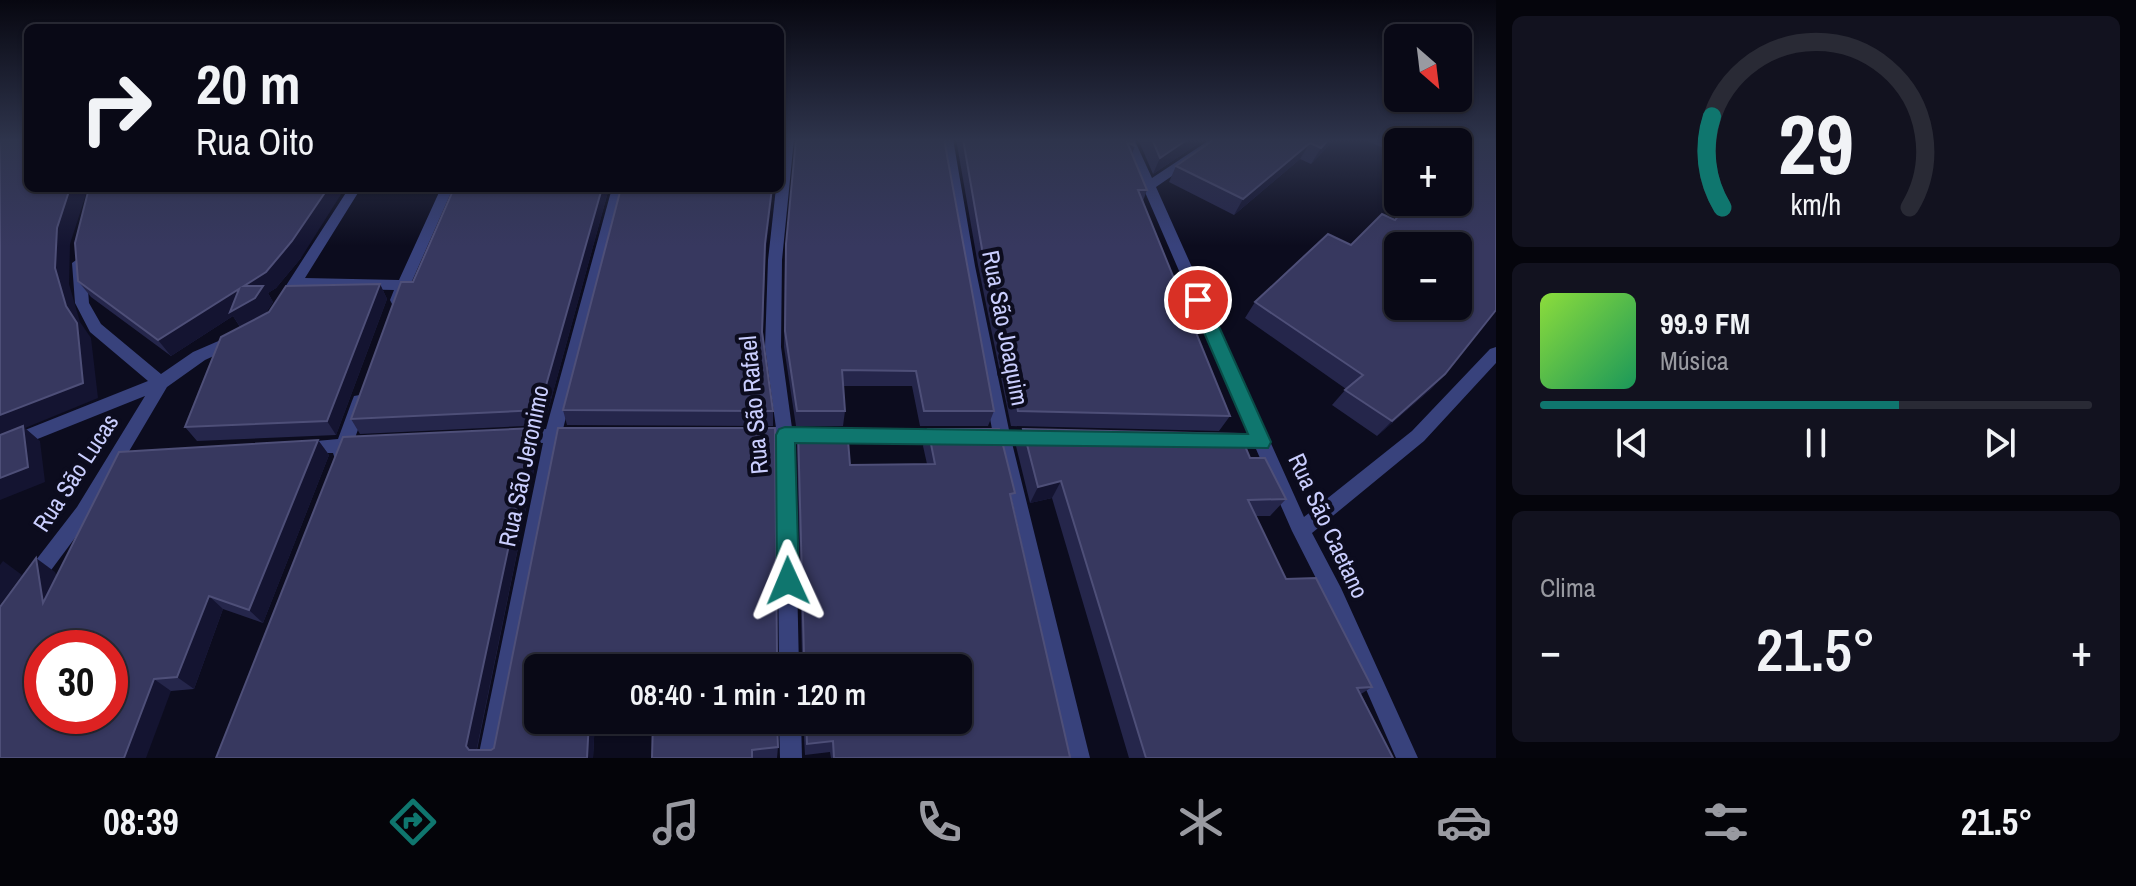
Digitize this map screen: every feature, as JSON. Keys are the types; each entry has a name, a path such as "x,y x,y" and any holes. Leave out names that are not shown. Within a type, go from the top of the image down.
{"street":[{"name":"Rua São Joaquim","path":"953,174 1002,436 1079,758"},
{"name":"Rua São Caetano","path":"1143,174 1301,531 1334,594 1407,758"},
{"path":"1148,186 1166,174"},
{"path":"272,320 352,192"},
{"path":"392,314 402,285 445,192"},
{"name":"Rua São Jeronimo","path":"489,758 553,435 617,192"},
{"name":"Rua São Rafael","path":"782,192 775,260 773,347 785,435 789,654"},
{"path":"80,246 82,303 95,328 161,383"},
{"path":"295,283 402,285"},
{"path":"0,447 161,383 199,356 256,331"},
{"path":"1301,531 1418,436 1496,353"},
{"name":"Rua São Lucas","path":"21,595 127,455 161,383"},
{"path":"333,476 365,388"},
{"path":"493,438 599,435"},
{"path":"739,435 1063,438"},
{"path":"1200,441 1261,442"},
{"path":"284,449 374,445"},
{"path":"790,734 791,758"}],"building":[{"path":"0,174 24,174 24,192 69,192 57,228 55,268 66,306 77,323 83,383 0,415"},
{"path":"793,174 951,174 994,411 924,411 916,371 842,370 845,411 797,411 785,331 786,244"},
{"path":"969,174 1140,174 1147,190 1138,190 1230,416 1018,411 982,249"},
{"path":"1193,174 1272,174 1243,199"},
{"path":"1472,174 1496,174 1496,310 1445,374 1392,421 1345,390 1363,375 1255,302 1328,234 1351,245 1382,214 1395,220 1398,216 1472,216"},
{"path":"88,192 325,192 292,241 266,272 244,286 263,286 255,298 230,312 239,289 158,340 78,281 75,243"},
{"path":"452,192 601,192 539,410 351,419 401,282 413,282"},
{"path":"620,192 772,192 765,244 762,332 773,411 563,410"},
{"path":"380,284 327,421 185,427 221,337 269,312 286,286"},
{"path":"23,426 28,467 0,478 0,435"},
{"path":"534,428 466,746 469,750 494,748 558,428 775,428 777,654 524,654 524,734 588,734 587,758 216,758 343,437"},
{"path":"798,428 847,428 850,465 935,464 928,429 999,429 1015,493 1010,494 1070,757 834,758 833,741 807,744 807,734 972,734 972,654 804,654"},
{"path":"1023,429 1240,434 1250,458 1265,458 1286,499 1248,500 1286,579 1316,578 1372,687 1357,688 1393,758 1146,758 1061,481 1038,487"},
{"path":"318,440 249,610 209,596 177,677 154,679 124,758 0,758 0,607 36,558 43,603 119,452"},
{"path":"653,734 778,734 778,747 752,750 752,758 652,758"}],"route":[{"path":"788,581 785,435 1261,442 1198,300"}]}
